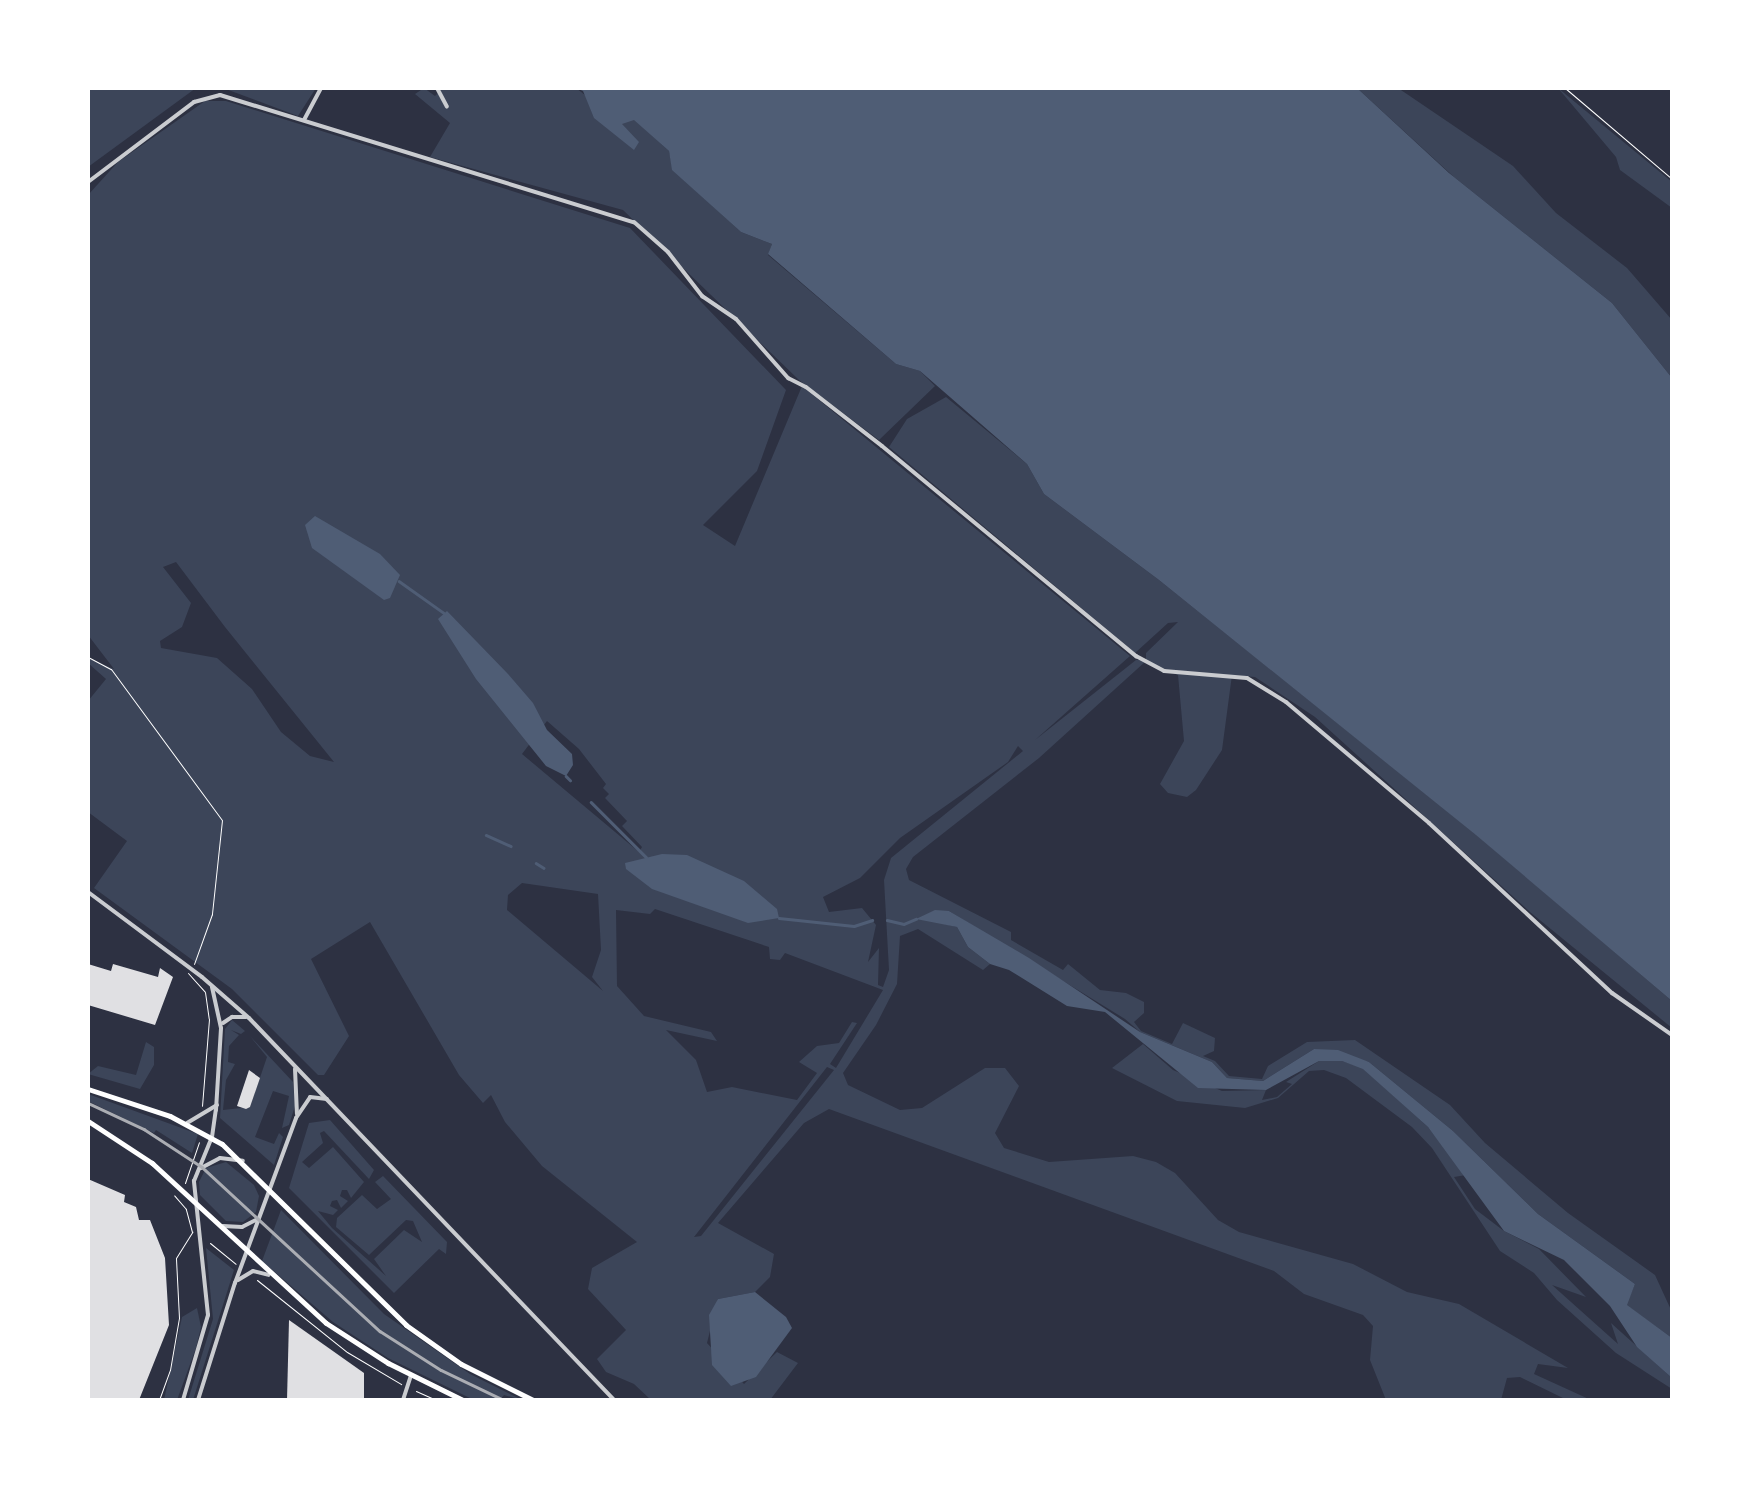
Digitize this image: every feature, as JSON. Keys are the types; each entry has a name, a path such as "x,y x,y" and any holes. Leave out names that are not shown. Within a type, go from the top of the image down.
{"main road":[{"path":"88,1090 186,1123 212,1137 243,1161 406,1325 461,1364 533,1400"},
{"path":"88,1121 133,1148 326,1323 411,1376 464,1400"}],"street":[{"path":"304,120 321,88"},
{"path":"437,88 447,107"},
{"path":"88,182 205,97 231,97 634,222 668,252 702,296 736,319 788,378 867,434 1136,656 1164,671 1247,678 1286,702 1429,823 1612,993 1672,1036"},
{"path":"88,892 210,983 248,1018 614,1400"},
{"path":"183,1400 205,1335 208,1308 195,1176 212,1137 217,1105 222,1028 219,1005 210,983"},
{"path":"222,1028 232,1016 248,1018"},
{"path":"294,1064 299,1093 296,1118"},
{"path":"198,1400 235,1284 296,1118 307,1100 327,1098"},
{"path":"186,1123 217,1105"},
{"path":"195,1176 210,1160 243,1161"},
{"path":"218,1226 242,1227 261,1213"},
{"path":"235,1284 253,1271 269,1275"},
{"path":"403,1400 411,1376"}],"path":[{"path":"1565,88 1672,179"},
{"path":"88,657 111,669 222,820 212,914 194,965"},
{"path":"186,976 204,992 210,1019 205,1095 199,1113"},
{"path":"185,1182 201,1136"},
{"path":"159,1400 170,1370 180,1318 176,1261 191,1230 176,1194"},
{"path":"205,1240 236,1264"},
{"path":"258,1281 347,1352 436,1400"}],"shaded area":[{"path":"88,88 196,88 88,167"},
{"path":"223,88 316,88 298,116"},
{"path":"424,88 435,96 443,88 576,88 621,123 634,119 669,151 673,170 741,232 772,244 768,255 896,364 920,371 935,386 879,440 799,380 623,210 430,157 450,123 415,94"},
{"path":"576,88 1357,88 1449,173 1612,303 1672,378 1672,1001 1476,835 1159,580 1044,494 1027,464 920,371 896,364 768,254 772,244 741,232 672,170 669,151 634,120 622,124 639,142 634,150 594,118 583,91"},
{"path":"1357,88 1398,88 1513,166 1556,213 1627,268 1672,320 1672,378 1612,303 1454,177"},
{"path":"1558,88 1672,182 1672,208 1620,170 1616,157"},
{"path":"205,101 226,101 630,228 786,390 757,471 703,525 735,546 802,386 1130,656 1035,740 1136,660 1146,660 1146,653 1178,622 1168,623 1135,653 889,447 907,419 946,397 1027,464 1044,494 1159,580 1477,835 1672,1001 1672,1028 1530,912 1315,717 1255,677 1232,675 1222,750 1196,790 1187,797 1168,793 1160,784 1184,741 1178,675 1146,661 1039,758 913,857 906,869 909,880 1011,932 1011,940 1063,970 1068,964 1100,990 1126,993 1144,1002 1144,1013 1134,1022 1141,1031 1172,1044 1183,1023 1215,1038 1214,1051 1203,1056 1215,1061 1229,1076 1262,1079 1268,1066 1307,1042 1355,1040 1450,1105 1485,1143 1568,1213 1655,1275 1672,1312 1672,1338 1626,1305 1635,1284 1538,1214 1453,1131 1369,1062 1314,1049 1263,1081 1227,1078 1212,1062 1140,1032 949,911 920,918 957,927 968,947 990,964 983,970 918,929 900,936 897,984 876,1025 843,1073 848,1085 900,1110 922,1108 985,1068 1005,1068 1019,1086 995,1133 1004,1148 1049,1162 1133,1156 1156,1162 1175,1173 1218,1220 1239,1232 1353,1264 1407,1292 1459,1304 1568,1368 1538,1364 1534,1374 1591,1400 1567,1400 1520,1377 1507,1378 1501,1400 1386,1400 1370,1360 1373,1326 1363,1315 1304,1294 1274,1271 829,1109 804,1123 718,1223 774,1254 770,1277 755,1292 718,1299 707,1343 744,1384 777,1352 798,1363 770,1400 651,1400 634,1384 606,1372 597,1359 626,1330 588,1289 592,1268 637,1242 542,1166 505,1122 491,1095 483,1103 459,1075 370,922 311,959 349,1036 324,1075 318,1075 232,989 94,888 127,841 88,812 88,701 106,679 88,663 88,658 114,669 88,635 88,195 118,162","holes":["176,562 334,762 310,756 281,732 252,689 217,658 161,648 160,641 182,627 191,603 163,567","547,721 579,749 606,784 603,788 609,794 605,798 627,821 622,826 642,847 639,852 522,754","1018,746 1023,751 891,858 884,880 889,970 883,987 878,985 879,948 868,962 876,925 862,908 829,912 823,897 860,878 900,838 1008,762","522,883 598,894 601,950 592,977 603,991 507,910 508,895","655,909 769,947 770,959 780,960 785,953 883,990 836,1068 830,1064 857,1023 852,1022 839,1043 817,1046 799,1062 817,1073 797,1100 732,1087 707,1092 696,1060 666,1030 717,1041 711,1032 644,1016 617,986 616,910 650,914","827,1067 834,1070 701,1236 694,1237"]},
{"path":"315,516 380,554 400,575 390,598 384,600 312,548 305,525"},
{"path":"447,611 508,674 533,703 547,730 572,754 573,765 566,776 546,766 476,679 438,619"},
{"path":"662,854 687,855 744,881 777,909 779,918 748,923 652,889 626,869 625,863"},
{"path":"935,910 949,911 1029,958 1140,1032 1212,1062 1227,1078 1263,1081 1314,1049 1338,1050 1369,1062 1453,1131 1538,1214 1635,1284 1627,1305 1672,1338 1672,1378 1637,1347 1610,1306 1564,1260 1504,1231 1428,1127 1363,1069 1342,1061 1319,1061 1266,1090 1198,1088 1105,1012 1067,1006 1009,970 990,964 968,947 957,927 916,919"},
{"path":"232,1020 245,1031 241,1034 231,1030 239,1035 229,1046 228,1062 235,1064 226,1080 223,1110 250,1107 267,1057 250,1036 293,1082 295,1106 289,1125 282,1128 289,1096 273,1091 255,1137 274,1144 279,1133 283,1137 274,1165 220,1118 225,1029"},
{"path":"146,1042 154,1047 154,1065 140,1089 88,1074 98,1066 136,1075"},
{"path":"1143,1044 1173,1070 1222,1091 1266,1090 1262,1100 1277,1097 1292,1084 1286,1082 1319,1061 1342,1061 1363,1068 1428,1127 1466,1175 1454,1177 1475,1209 1504,1231 1539,1249 1586,1297 1552,1285 1618,1344 1611,1323 1672,1378 1672,1389 1616,1353 1557,1300 1534,1273 1500,1251 1432,1148 1412,1127 1346,1078 1324,1070 1309,1071 1278,1098 1245,1108 1177,1101 1112,1068"},
{"path":"88,1094 198,1134 192,1153 156,1130 154,1133 88,1101"},
{"path":"330,1120 374,1170 369,1179 324,1131 320,1133 323,1143 302,1162 309,1168 333,1147 364,1182 351,1198 347,1190 342,1190 340,1196 348,1201 341,1208 337,1200 332,1201 330,1206 338,1210 333,1215 318,1211 332,1228 386,1276 374,1259 404,1230 422,1242 413,1221 406,1220 369,1255 336,1227 337,1218 362,1195 377,1209 391,1199 375,1182 383,1176 447,1242 446,1254 439,1249 394,1293 289,1188 309,1123"},
{"path":"226,1162 254,1185 259,1196 256,1212 243,1222 226,1221 200,1195 199,1182 206,1168"},
{"path":"281,1210 384,1314 470,1374 522,1400 504,1395 500,1400 474,1400 388,1358 333,1322 262,1261"},
{"path":"206,1248 234,1270 193,1400 188,1400 213,1319"},
{"path":"755,1292 786,1317 792,1328 756,1377 731,1386 712,1365 709,1315 718,1299"},
{"path":"197,1308 201,1327 196,1348 177,1400 164,1400 182,1317"}],"building":[{"path":"88,964 111,971 113,964 158,977 160,968 173,977 155,1025 88,1005"},
{"path":"249,1070 260,1078 246,1109 237,1106"},
{"path":"88,1179 125,1195 124,1202 136,1207 139,1220 150,1220 165,1258 169,1325 139,1400 88,1400"},
{"path":"289,1320 364,1373 364,1400 287,1400"}],"waterway":[{"path":"399,581 444,613"},
{"path":"566,776 570,780"},
{"path":"591,802 646,857"},
{"path":"486,835 511,846"},
{"path":"536,863 544,868"},
{"path":"779,918 854,926 872,920"},
{"path":"887,920 904,924 916,919"}],"tram line":[{"path":"88,1103 144,1129 202,1167 380,1331 441,1370 504,1400"}]}
